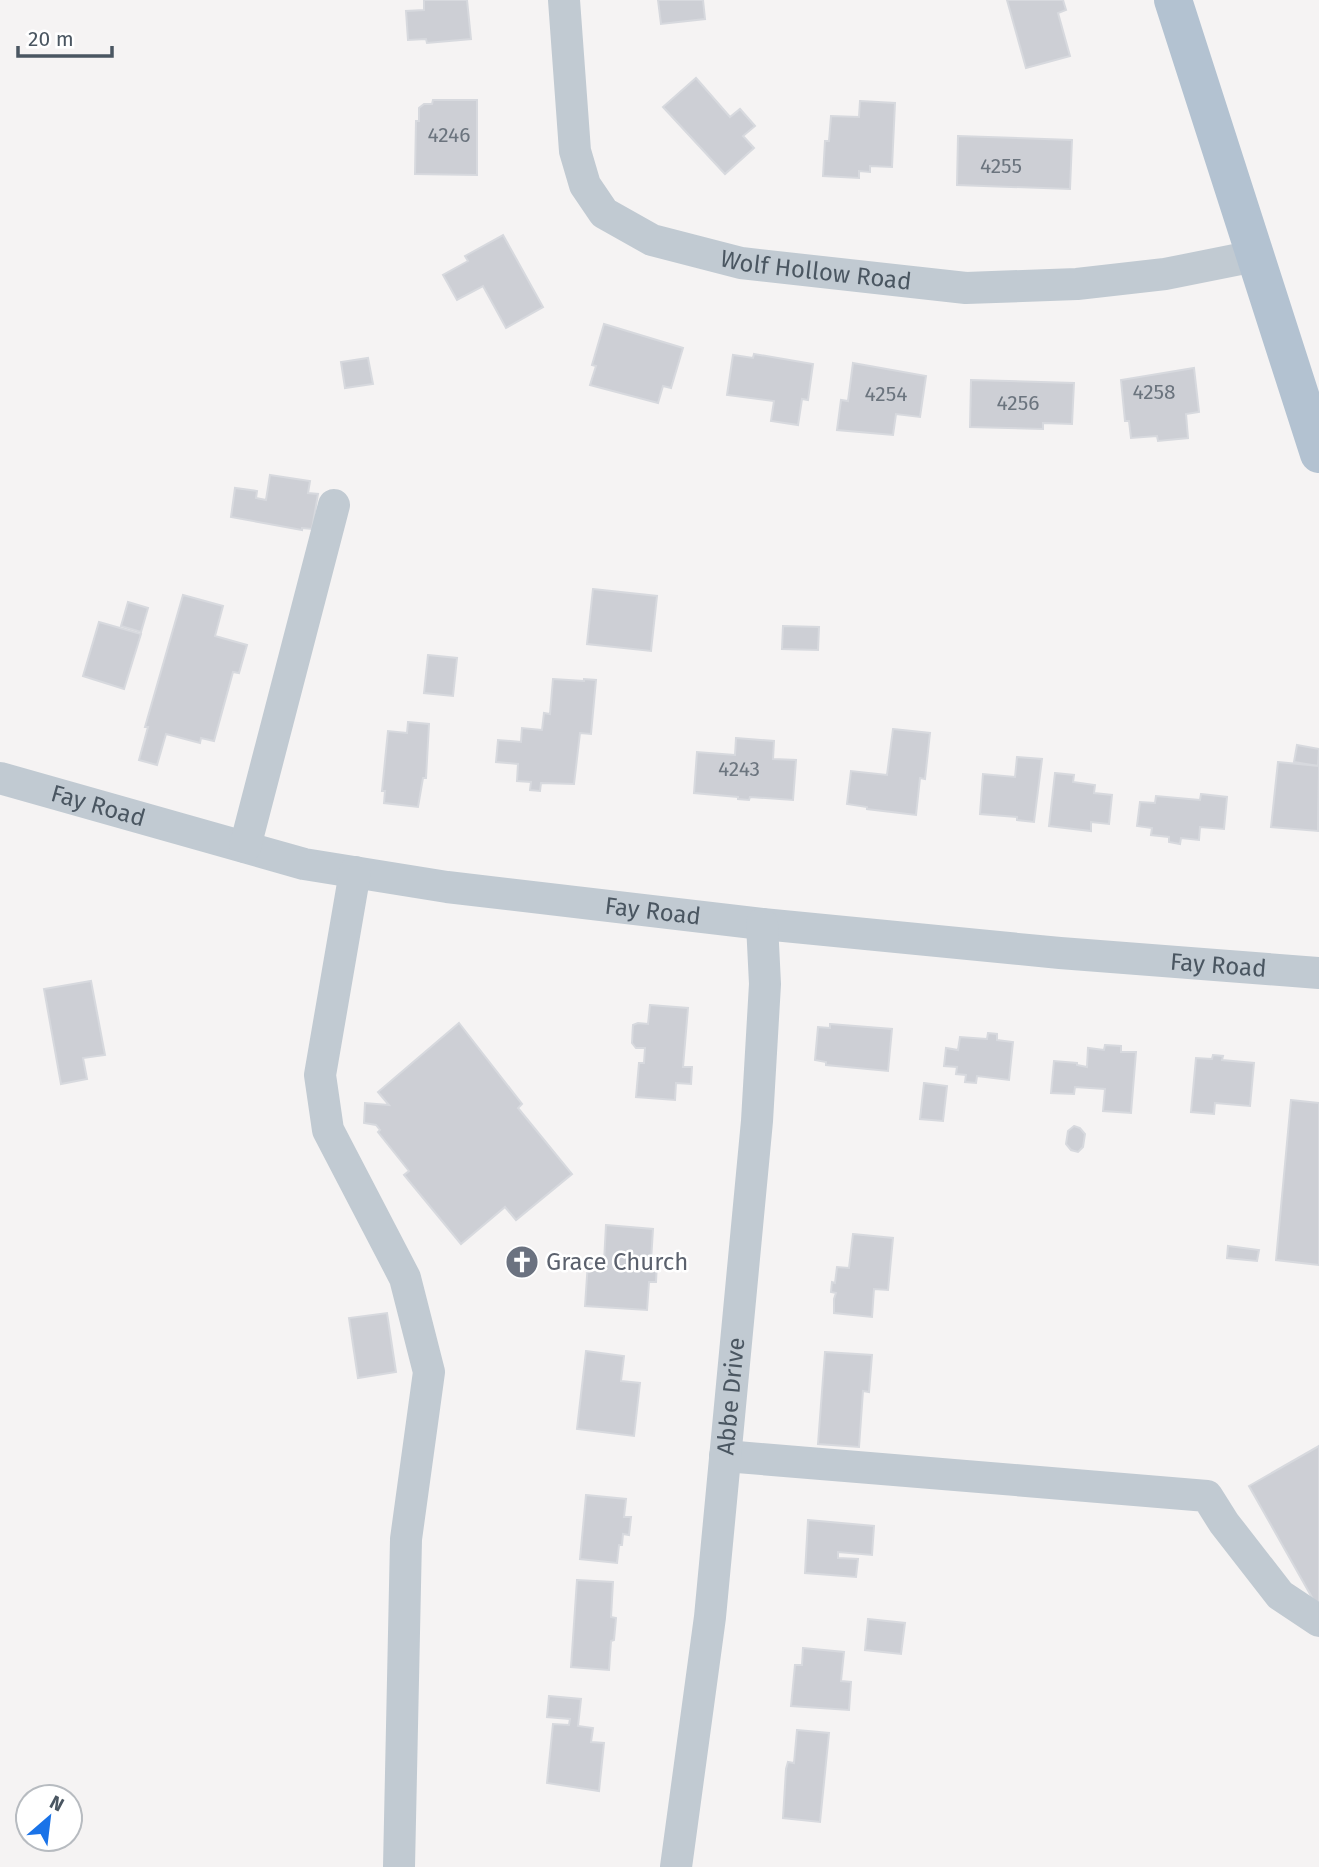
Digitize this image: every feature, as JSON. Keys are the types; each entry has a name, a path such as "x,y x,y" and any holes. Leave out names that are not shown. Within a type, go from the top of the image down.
{"main road":[{"path":"1172,0 1319,454"}],"street":[{"name":"Wolf Hollow Road","path":"564,0 575,151 585,185 604,213 652,240 741,263 966,288 1077,284 1165,274 1255,256"},
{"path":"245,847 334,505"},
{"name":"Fay Road","path":"0,778 304,864 461,889 762,924 1060,953 1319,973"},
{"path":"355,872 320,1075 328,1130 405,1278 429,1372 406,1539 399,1867"},
{"name":"Abbe Drive","path":"676,1867 710,1617 757,1121 765,984 762,924"},
{"path":"725,1455 1207,1496 1224,1523 1280,1595 1319,1620"}],"building":[{"path":"424,0 467,0 471,39 427,43 426,39 408,40 406,11 424,10"},
{"path":"658,0 703,0 705,19 661,24"},
{"path":"1007,0 1063,0 1066,10 1058,13 1070,56 1026,68"},
{"path":"696,78 730,117 740,109 755,126 743,136 754,148 725,174 663,107"},
{"path":"433,100 477,100 477,175 415,174 416,121 419,121 419,108 424,104 432,104"},
{"path":"860,101 895,103 892,167 870,166 870,172 859,171 859,178 823,176 825,141 829,141 831,116 859,117"},
{"path":"958,136 1072,140 1070,189 957,185"},
{"path":"503,235 543,307 506,328 483,286 457,300 443,275 468,261 465,256"},
{"path":"604,324 683,348 671,388 663,386 658,403 590,385 596,366 592,365"},
{"path":"754,354 813,364 808,400 802,399 798,425 771,421 774,401 727,395 733,355 753,358"},
{"path":"368,358 373,384 345,388 341,362"},
{"path":"853,363 926,376 920,417 896,414 893,435 837,430 841,400 848,401"},
{"path":"1194,368 1199,412 1186,414 1188,438 1158,441 1157,436 1131,438 1129,421 1125,421 1121,380"},
{"path":"971,380 1074,383 1072,424 1043,423 1043,429 970,427"},
{"path":"270,475 310,481 308,493 318,494 312,529 302,530 231,517 235,488 257,491 256,498 266,500"},
{"path":"593,589 657,596 651,651 587,644"},
{"path":"183,595 223,606 215,636 247,645 239,673 233,672 214,741 201,738 200,743 166,734 157,765 139,760 148,727 145,727"},
{"path":"128,602 148,608 141,632 121,626"},
{"path":"99,622 141,634 124,689 83,676"},
{"path":"783,626 819,627 818,650 782,649"},
{"path":"428,655 457,658 453,696 424,693"},
{"path":"553,679 596,680 591,734 580,733 574,784 541,783 540,791 530,790 531,782 517,781 518,764 496,762 498,740 521,742 522,728 542,730 544,713 550,714"},
{"path":"408,722 429,724 426,778 423,778 418,807 384,803 385,791 382,791 388,731 407,733"},
{"path":"893,729 930,733 925,779 920,778 916,815 847,804 851,771 887,775"},
{"path":"736,738 774,741 773,759 796,760 793,800 750,797 749,800 694,793 697,752 735,755"},
{"path":"1297,745 1319,749 1318,766 1294,762"},
{"path":"1017,757 1042,759 1034,822 1017,820 1017,817 980,814 983,774 1015,777"},
{"path":"1278,762 1319,766 1318,831 1271,827"},
{"path":"1055,773 1074,775 1073,782 1095,785 1094,793 1112,795 1109,824 1091,822 1091,831 1049,826"},
{"path":"1201,794 1227,797 1224,829 1200,827 1199,840 1181,838 1180,844 1169,842 1169,837 1151,835 1152,828 1137,826 1140,802 1155,803 1156,796 1200,800"},
{"path":"91,981 105,1055 83,1058 87,1079 61,1084 44,989"},
{"path":"650,1005 688,1008 683,1067 692,1067 691,1084 676,1083 675,1100 636,1097 639,1063 644,1063 645,1048 636,1048 632,1043 633,1025 648,1024"},
{"path":"459,1023 522,1104 518,1108 572,1174 516,1220 505,1207 461,1244 404,1175 409,1171 378,1132 380,1130 376,1125 364,1123 365,1103 389,1105 378,1092"},
{"path":"830,1024 892,1029 888,1071 826,1065 826,1062 815,1060 818,1027 830,1028"},
{"path":"988,1033 997,1034 997,1040 1013,1042 1009,1080 977,1076 976,1083 965,1082 966,1075 956,1074 957,1067 944,1066 946,1048 958,1050 960,1037 987,1039"},
{"path":"1105,1045 1121,1046 1121,1052 1136,1052 1131,1113 1103,1111 1105,1089 1075,1087 1074,1094 1051,1093 1054,1061 1077,1063 1087,1067 1088,1048 1104,1050"},
{"path":"1213,1055 1223,1056 1222,1060 1254,1063 1250,1106 1215,1103 1214,1114 1191,1112 1196,1058 1212,1059"},
{"path":"924,1083 947,1086 943,1121 920,1119"},
{"path":"1291,1100 1319,1103 1319,1265 1276,1260"},
{"path":"1074,1126 1085,1134 1083,1147 1078,1152 1071,1150 1066,1144 1068,1131"},
{"path":"606,1225 653,1229 651,1261 657,1262 656,1282 649,1282 647,1310 585,1306 588,1262 604,1262"},
{"path":"853,1234 893,1238 888,1290 874,1289 872,1317 834,1313 836,1293 831,1292 832,1282 835,1283 837,1267 849,1268"},
{"path":"1228,1246 1259,1250 1257,1261 1227,1258"},
{"path":"387,1313 396,1372 358,1378 349,1318"},
{"path":"586,1351 624,1356 621,1381 640,1383 634,1436 577,1429"},
{"path":"825,1352 872,1355 869,1392 863,1391 859,1447 818,1444"},
{"path":"1319,1446 1319,1607 1318,1608 1249,1486"},
{"path":"586,1495 626,1499 624,1517 631,1517 629,1535 623,1534 617,1563 580,1559"},
{"path":"808,1520 874,1526 872,1555 838,1552 838,1558 858,1559 856,1577 805,1573"},
{"path":"577,1580 613,1582 611,1617 616,1618 609,1670 571,1667"},
{"path":"868,1619 905,1623 901,1654 865,1650"},
{"path":"803,1648 844,1652 841,1681 851,1682 849,1710 791,1706 795,1665 802,1665"},
{"path":"549,1696 581,1699 578,1726 593,1728 591,1742 604,1743 599,1791 547,1783 553,1724 569,1725 570,1719 547,1717"},
{"path":"797,1730 829,1733 820,1822 783,1818 786,1769 788,1762 794,1763"}],"place":[{"name":"Grace Church","path":"522,1262"}]}
